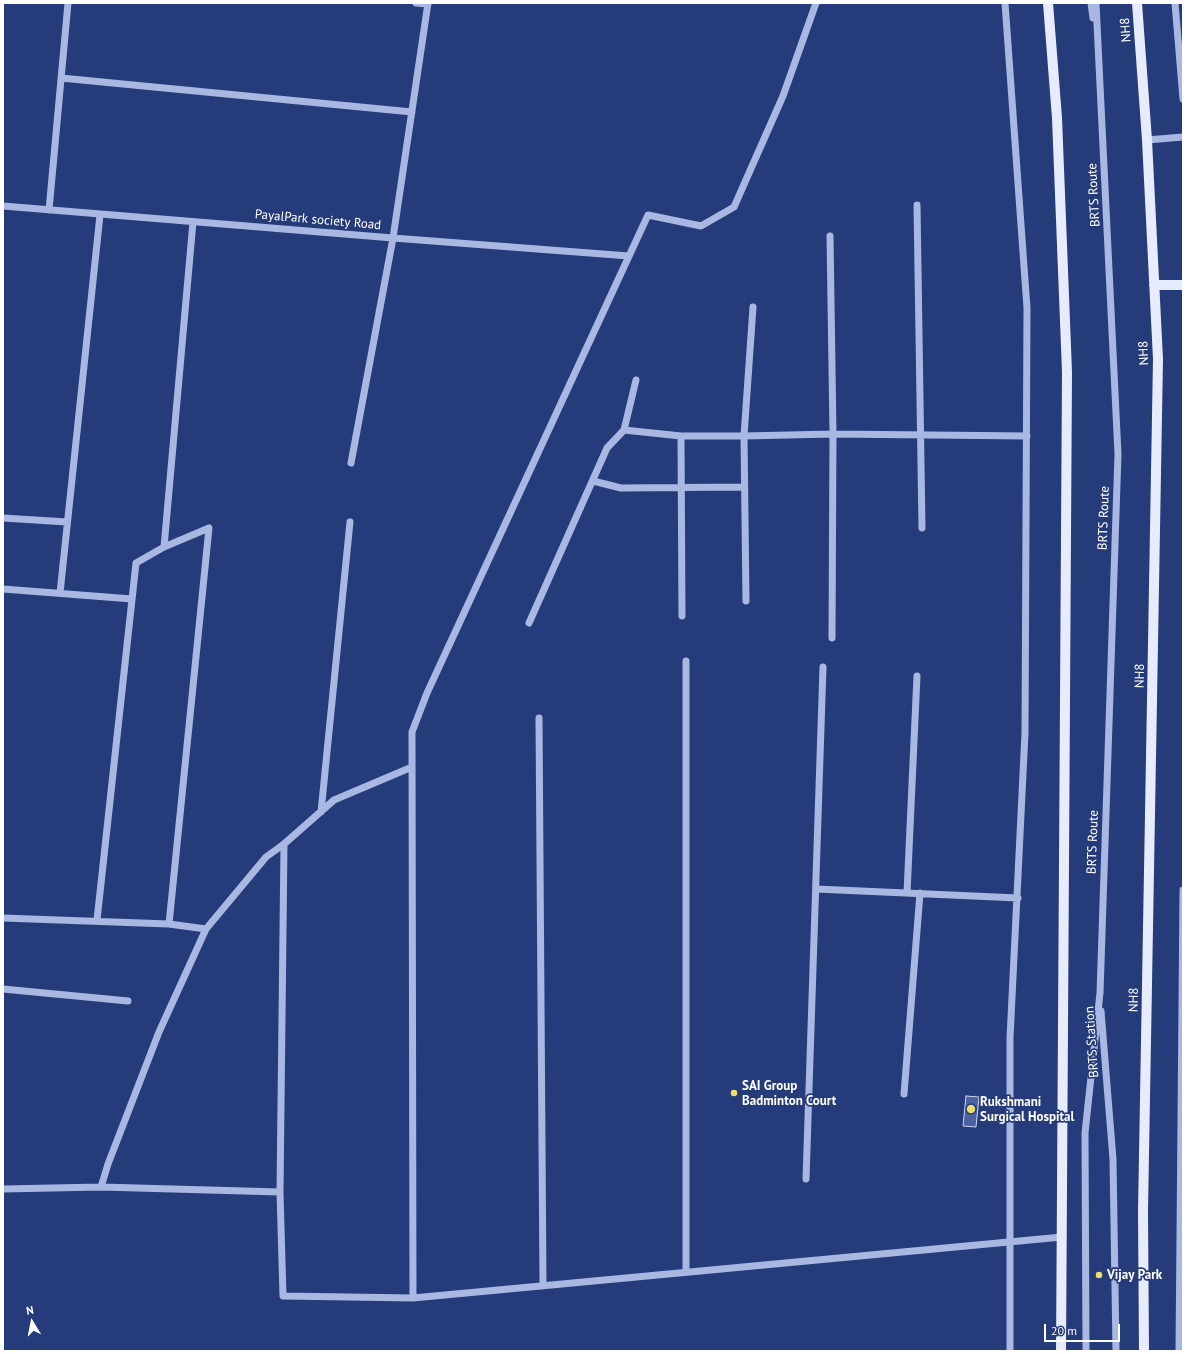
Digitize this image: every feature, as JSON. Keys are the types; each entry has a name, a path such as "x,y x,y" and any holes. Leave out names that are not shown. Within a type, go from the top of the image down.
{"main road":[{"path":"1048,3 1057,118 1067,372 1061,1351"},
{"name":"NH8","path":"1136,3 1147,140 1158,359 1143,1203 1144,1351"},
{"path":"1154,285 1183,285"}],"street":[{"path":"49,210 68,3"},
{"path":"416,3 428,4"},
{"path":"413,1298 412,732 427,693 648,215 701,226 734,207 783,96 816,3"},
{"path":"1005,3 1027,308 1026,733 1010,1038 1010,1351"},
{"path":"1091,3 1097,44"},
{"path":"1096,3 1097,44"},
{"path":"1175,3 1183,99"},
{"name":"PayalPark society Road","path":"3,206 393,238 428,4"},
{"name":"BRTS Route","path":"1097,44 1118,454 1100,993"},
{"path":"61,78 412,112"},
{"path":"1147,140 1183,136"},
{"path":"917,205 922,528"},
{"path":"60,593 100,215"},
{"path":"164,547 193,222"},
{"path":"830,236 833,434 832,638"},
{"path":"351,463 393,238 629,256"},
{"path":"746,601 744,436 753,307"},
{"path":"529,623 607,448 624,430 636,380"},
{"path":"624,430 681,436 833,434 1027,436"},
{"path":"681,436 682,616"},
{"path":"593,481 621,488 744,487"},
{"path":"3,518 67,522"},
{"path":"321,812 350,522"},
{"path":"97,920 136,563 164,547 208,528 169,924"},
{"path":"3,589 132,599"},
{"path":"686,661 686,1271"},
{"path":"806,1179 823,667"},
{"path":"907,893 917,676"},
{"path":"539,718 543,1285"},
{"path":"101,1187 108,1164 159,1032 206,929 266,856 284,844 334,800 412,767"},
{"path":"284,844 280,1192 283,1296 413,1298 686,1271 1062,1237"},
{"path":"816,889 1018,898"},
{"path":"1179,1351 1182,1273 1183,890"},
{"path":"904,1094 920,893"},
{"path":"3,918 97,920 169,924 206,929"},
{"path":"3,989 128,1001"},
{"name":"BRTS Station","path":"1086,1351 1085,1133 1100,993"},
{"name":"BRTS Station","path":"1100,993 1113,1159 1116,1351"},
{"path":"3,1189 101,1187 280,1192"}],"building":[{"path":"966,1096 979,1097 976,1127 963,1126"}],"place":[{"name":"SAI Group Badminton Court","path":"734,1093"},
{"name":"Rukshmani Surgical Hospital","path":"971,1109"},
{"name":"Vijay Park","path":"1099,1275"}]}
